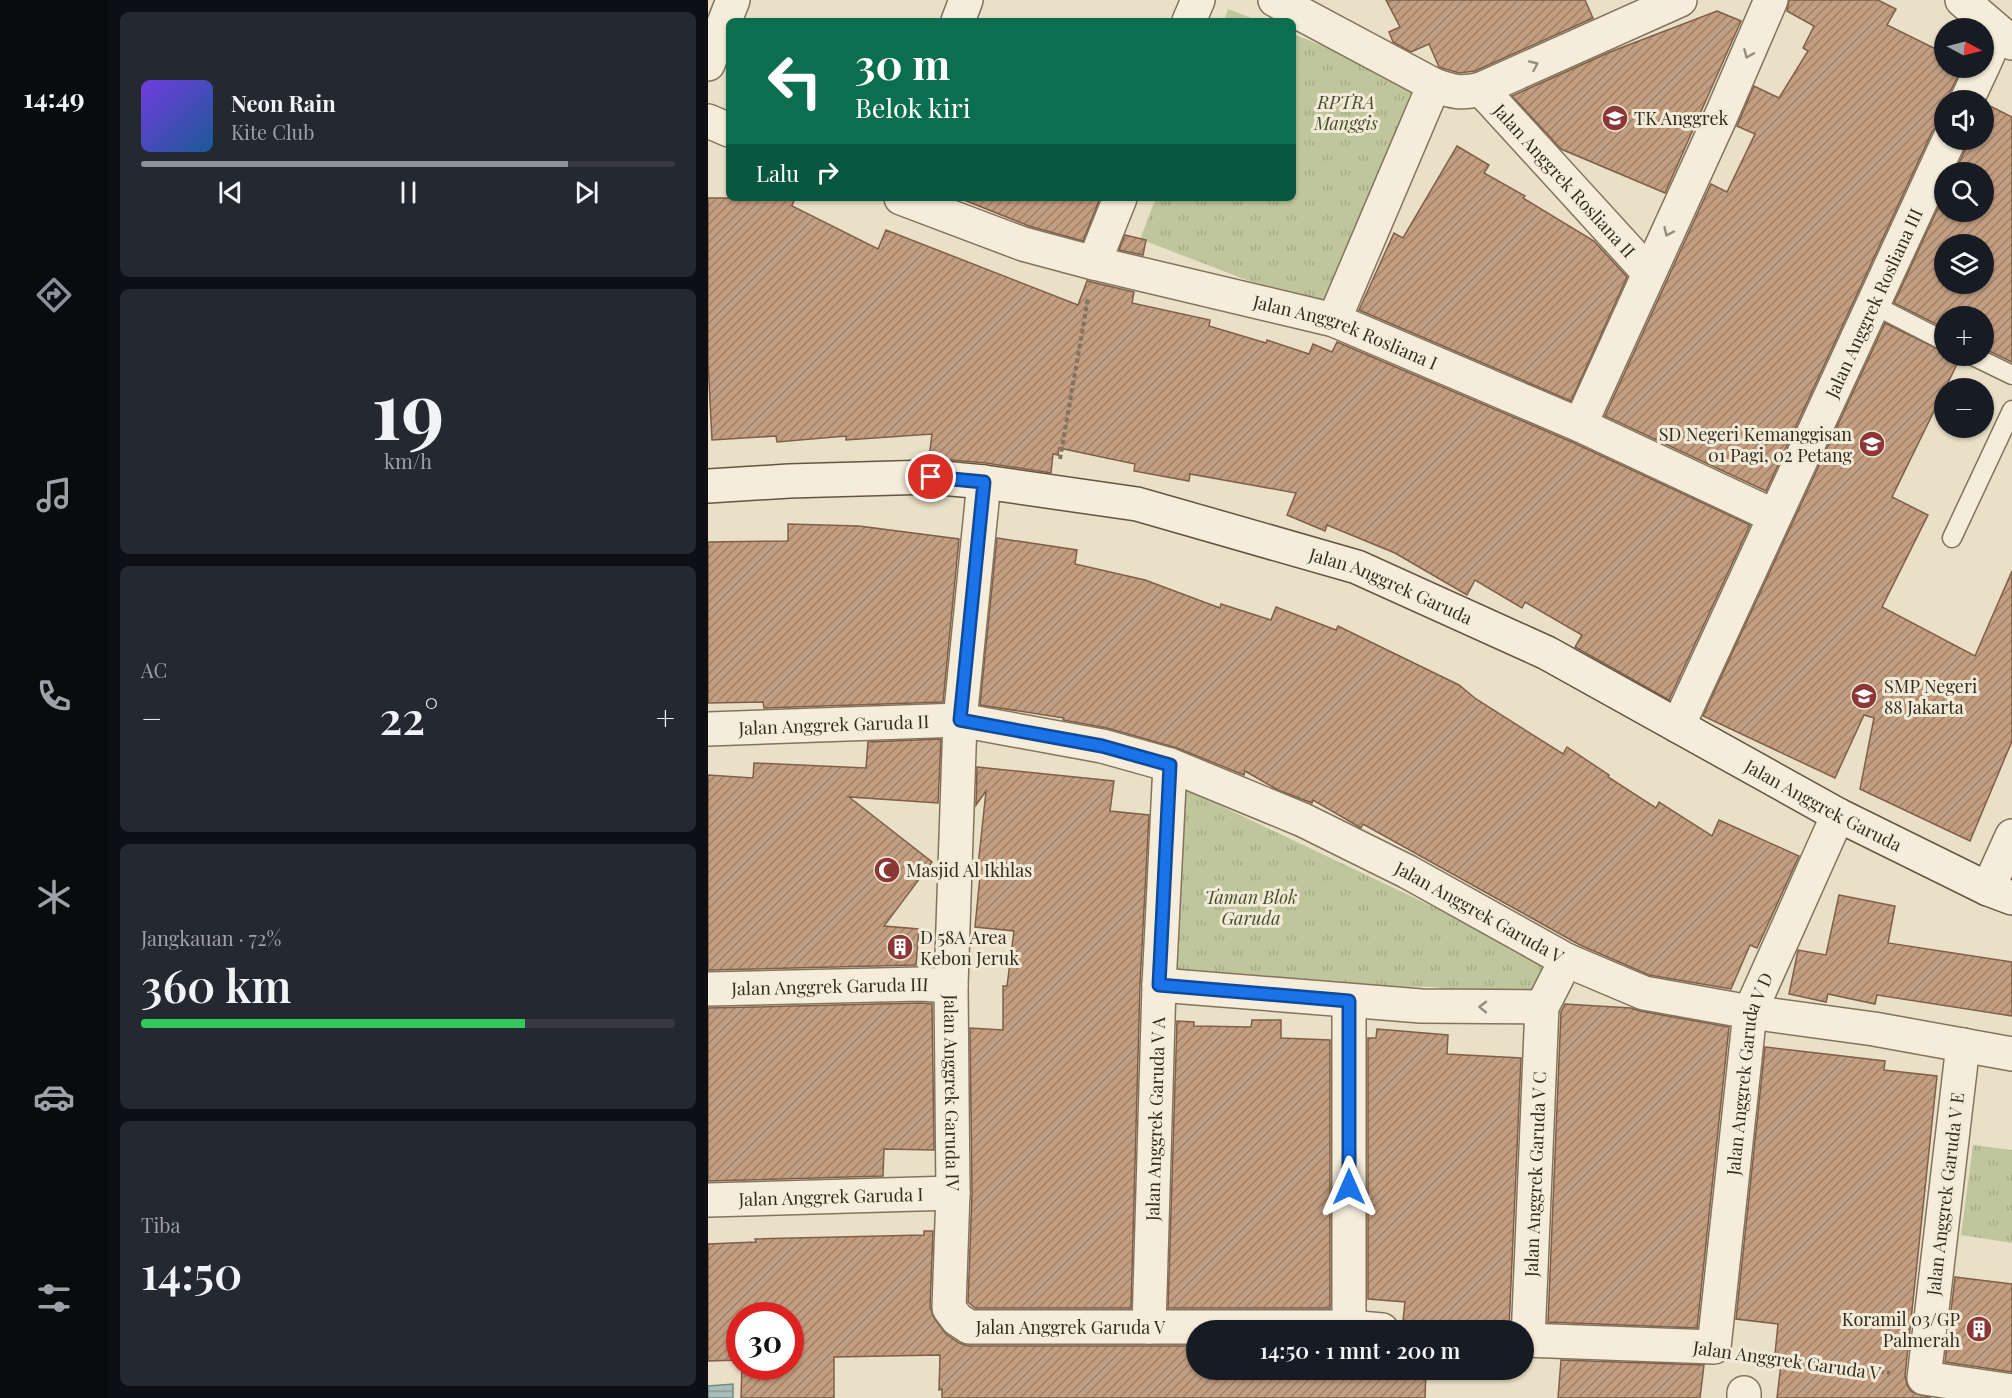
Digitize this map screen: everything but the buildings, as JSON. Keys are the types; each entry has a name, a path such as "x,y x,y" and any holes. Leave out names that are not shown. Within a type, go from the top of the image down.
{"street":[{"path":"708,64 733,0"},
{"path":"959,18 966,0"},
{"path":"1190,18 1198,0"},
{"name":"Jalan Anggrek Rosliana II","path":"1275,0 1434,85 1452,92 1465,93 1480,89 1680,0"},
{"name":"Jalan Anggrek Rosliana II","path":"1580,425 1721,116 1771,0"},
{"path":"1962,0 2005,38 1994,52"},
{"path":"1334,320 1434,85"},
{"name":"Jalan Anggrek Rosliana II","path":"1480,89 1649,273"},
{"path":"708,121 726,129"},
{"name":"Jalan Anggrek Rosliana III","path":"1678,726 1944,150"},
{"name":"Jalan Anggrek Rosliana I","path":"909,201 1023,244 1334,320 1580,425 1774,516"},
{"path":"1094,263 1119,201"},
{"name":"Jalan Anggrek Garuda","path":"708,486 789,480 931,477 984,482 1137,504 1357,567 1547,653 1838,815 2000,894"},
{"name":"Jalan Anggrek Garuda IV","path":"949,1308 952,1192 951,986 960,720 984,482"},
{"name":"Jalan Anggrek Garuda II","path":"708,729 960,720"},
{"name":"Jalan Anggrek Garuda V","path":"960,720 1102,746 1170,765 1303,820 1408,872 1566,960 1644,993 1750,1012 1874,1029 2012,1054"},
{"name":"Jalan Anggrek Garuda V A","path":"1149,1327 1159,985 1170,765"},
{"name":"Jalan Anggrek Garuda V D","path":"1714,1347 1750,1012 1838,815"},
{"path":"2000,894 2012,836"},
{"path":"1159,985 1421,1006 1542,1007 1566,960"},
{"name":"Jalan Anggrek Garuda III","path":"708,989 921,984 951,986"},
{"path":"1349,1001 1349,1320"},
{"name":"Jalan Anggrek Garuda V C","path":"1527,1320 1542,1007"},
{"name":"Jalan Anggrek Garuda V E","path":"1924,1378 1963,1045"},
{"name":"Jalan Anggrek Garuda I","path":"708,1200 952,1192"},
{"name":"Jalan Anggrek Garuda V","path":"949,1308 957,1319 969,1327 1186,1327"},
{"name":"Jalan Anggrek Garuda V","path":"1534,1340 1714,1347"},
{"path":"1924,1378 2012,1391"}],"lane":[{"path":"1872,304 1934,336"},
{"path":"1994,366 2012,375"},
{"path":"1952,538 2012,410"}],"path":[{"path":"1054,492 1094,263"},
{"name":"Jalan Anggrek Garuda V","path":"1714,1347 1924,1378"}],"green space":[{"path":"1228,9 1251,18 1225,18"},
{"name":"RPTRA Manggis","path":"1296,35 1415,82 1327,311 1140,239 1155,201 1296,201"},
{"name":"Taman Blok Garuda","path":"1177,785 1558,966 1536,1004 1434,987 1167,984"},
{"path":"1973,1145 2012,1150 2012,1243 1961,1235"}],"water":[{"path":"733,1384 733,1398 708,1398 708,1386"}],"place":[{"name":"TK Anggrek","path":"1615,118"},
{"name":"SD Negeri Kemanggisan 01 Pagi, 02 Petang","path":"1872,444"},
{"name":"SMP Negeri 88 Jakarta","path":"1864,696"},
{"name":"Masjid Al Ikhlas","path":"887,870"},
{"name":"D 58A Area Kebon Jeruk","path":"900,947"},
{"name":"Koramil 03/GP Palmerah","path":"1979,1329"}],"route":[{"path":"931,477 984,482 960,720 1102,746 1170,765 1159,985 1349,1001 1349,1187"}]}
